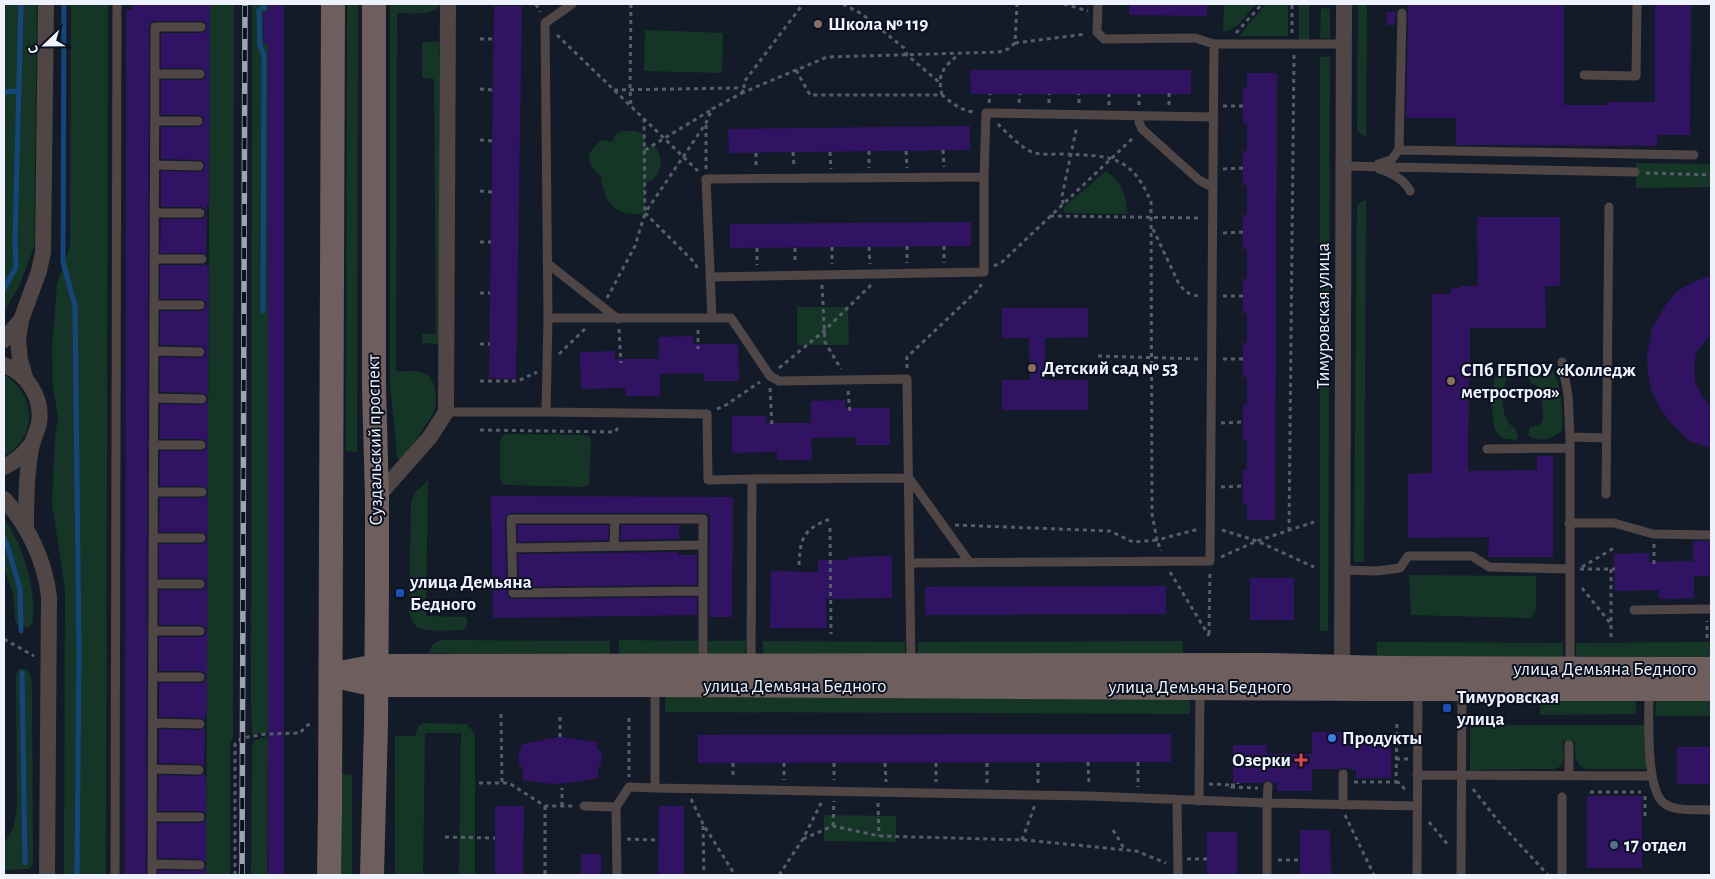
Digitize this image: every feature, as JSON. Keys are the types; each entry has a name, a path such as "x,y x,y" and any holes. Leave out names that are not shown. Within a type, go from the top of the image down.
{"main road":[{"path":"329,875 333,4"},
{"name":"Суздальский проспект","path":"372,875 377,497 374,388 374,4"},
{"name":"улица Демьяна Бедного","path":"331,675 1199,676 1648,679 1711,669"},
{"name":"улица Демьяна Бедного","path":"1342,678 1418,689 1462,679"},
{"name":"улица Демьяна Бедного","path":"1648,679 1711,689"}],"street":[{"path":"26,529 28,470 39,421 39,410 37,399 26,380 20,360 18,340 21,320 40,271 43,252 46,4"},
{"path":"377,497 430,437 446,412 448,4"},
{"name":"Тимуровская улица","path":"1342,678 1344,4"},
{"path":"4,340 21,320"},
{"path":"4,365 17,372 26,380"},
{"path":"4,467 17,460 33,442"},
{"path":"4,499 26,529 42,563 49,597 47,875"}],"lane":[{"path":"115,875 117,4"},
{"path":"546,412 548,318 545,23 572,4"},
{"path":"1098,4 1097,32 1104,39 1195,38 1214,44 1344,44"},
{"path":"1584,75 1636,76 1637,4"},
{"path":"1370,166 1391,160 1399,150 1402,13"},
{"path":"152,875 154,27 201,27"},
{"path":"910,563 1164,563 1210,561 1209,487 1214,44"},
{"path":"155,74 200,74"},
{"path":"710,277 984,272 986,112 1213,117"},
{"path":"1139,116 1142,129 1199,180 1212,187"},
{"path":"155,121 198,121"},
{"path":"1399,150 1694,154"},
{"path":"154,165 199,166"},
{"path":"1344,166 1635,172"},
{"path":"1370,166 1391,173 1406,184 1410,191"},
{"path":"712,318 706,179 984,177"},
{"path":"1606,494 1609,207"},
{"path":"154,213 200,213"},
{"path":"154,259 202,259"},
{"path":"547,263 618,319"},
{"path":"154,305 200,305"},
{"path":"548,318 731,318 770,376 779,381 907,379 912,676"},
{"path":"154,351 200,352"},
{"path":"1562,362 1568,395 1570,437 1570,679"},
{"path":"154,398 202,399"},
{"path":"446,412 707,414 708,480 909,478"},
{"path":"1570,437 1606,438"},
{"path":"153,445 201,445"},
{"path":"1487,448 1570,448"},
{"path":"909,478 970,563"},
{"path":"751,676 752,479"},
{"path":"153,492 202,492"},
{"path":"702,591 513,593 512,518 703,519 704,676"},
{"path":"614,546 615,518"},
{"path":"1569,523 1614,523 1654,534 1711,534"},
{"path":"153,538 201,538"},
{"path":"512,548 703,546"},
{"path":"1343,570 1377,571 1400,568 1408,556 1472,556 1489,567 1569,571"},
{"path":"153,584 200,584"},
{"path":"1634,610 1709,609"},
{"path":"153,631 200,631"},
{"path":"655,676 655,788"},
{"path":"1199,676 1199,801"},
{"path":"153,677 200,677"},
{"path":"1461,875 1462,679"},
{"path":"1648,679 1651,776 1658,797 1664,804 1673,808 1711,810"},
{"path":"1417,875 1418,689"},
{"path":"153,724 200,724"},
{"path":"1569,745 1569,775"},
{"path":"152,770 199,770"},
{"path":"1418,775 1651,776"},
{"path":"1344,778 1344,805"},
{"path":"1267,875 1268,787"},
{"path":"617,875 616,807 629,788 1089,796 1199,801 1417,806"},
{"path":"1562,797 1562,875"},
{"path":"1178,800 1178,867"},
{"path":"584,806 616,807"},
{"path":"152,817 200,817"},
{"path":"152,864 200,865"}],"path":[{"path":"536,4 545,23 706,179"},
{"path":"631,4 631,107"},
{"path":"744,92 744,82 803,4"},
{"path":"843,4 862,14 904,48 907,54 939,82"},
{"path":"1015,44 1017,4"},
{"path":"1064,4 1098,15"},
{"path":"1234,44 1234,36 1262,4"},
{"path":"1289,531 1292,4"},
{"path":"645,150 712,109 744,92 827,57 999,52 1015,44 1097,32"},
{"path":"480,38 494,39"},
{"path":"942,95 939,82 942,71 959,54"},
{"path":"796,70 810,95 942,95 968,111 986,112 1018,143 1034,153 1111,158 1126,165 1136,174 1151,202 1153,357 1152,514 1164,563 1209,636 1210,561 1314,522"},
{"path":"614,90 736,88 744,92"},
{"path":"480,90 493,90"},
{"path":"1213,106 1243,106"},
{"path":"602,307 635,246 645,213 706,123 712,109"},
{"path":"1063,204 1062,196 1079,114"},
{"path":"644,119 645,213 695,263 698,270"},
{"path":"706,123 706,179"},
{"path":"907,379 906,357 980,288 984,272 1002,262 1142,129"},
{"path":"480,140 493,140"},
{"path":"1212,169 1243,168"},
{"path":"1635,172 1711,175"},
{"path":"480,192 492,192"},
{"path":"1050,216 1212,219"},
{"path":"1151,226 1179,284 1185,292 1194,296 1243,296"},
{"path":"1212,234 1243,232"},
{"path":"480,242 491,242"},
{"path":"832,247 832,274"},
{"path":"757,248 757,275"},
{"path":"795,248 795,275"},
{"path":"822,274 825,342 847,379 850,413"},
{"path":"707,414 726,405 770,376 824,331 883,274"},
{"path":"480,293 490,293"},
{"path":"480,381 518,381 547,366 597,318"},
{"path":"697,318 698,349"},
{"path":"618,319 621,363"},
{"path":"480,344 490,344"},
{"path":"1098,356 1243,360"},
{"path":"770,376 772,428"},
{"path":"480,430 615,432 629,413"},
{"path":"1210,423 1243,422"},
{"path":"1209,487 1243,486"},
{"path":"799,565 799,548 802,538 811,528 830,519"},
{"path":"942,524 1110,531 1133,542 1157,540 1209,526 1258,542 1314,567"},
{"path":"830,528 831,634"},
{"path":"1654,534 1654,566"},
{"path":"1579,569 1614,548"},
{"path":"1612,625 1569,571 1579,569 1613,569 1612,638"},
{"path":"1707,638 1709,609"},
{"path":"4,639 48,666"},
{"path":"501,714 502,783"},
{"path":"560,717 560,737"},
{"path":"629,718 629,788"},
{"path":"1344,778 1396,782 1397,720"},
{"path":"235,875 236,744 242,738 253,738 266,734 300,733 306,726 313,723"},
{"path":"1088,762 1089,796"},
{"path":"1138,762 1138,798"},
{"path":"879,836 885,763"},
{"path":"936,763 936,794"},
{"path":"986,763 987,794"},
{"path":"1461,775 1499,822 1548,875"},
{"path":"1199,784 1238,785 1238,782"},
{"path":"479,783 509,783 545,806 584,806"},
{"path":"1231,785 1232,787 1268,787"},
{"path":"562,788 562,806"},
{"path":"686,789 703,824 735,875"},
{"path":"1645,790 1645,820"},
{"path":"779,875 803,839 827,792"},
{"path":"1590,792 1641,792"},
{"path":"1344,805 1348,823 1374,875"},
{"path":"545,806 546,874"},
{"path":"1417,806 1434,829 1461,858"},
{"path":"703,824 704,875"},
{"path":"803,839 834,826 879,836 1025,840 1136,850 1178,867 1207,859"},
{"path":"1113,830 1125,850"},
{"path":"445,837 495,838"},
{"path":"617,839 658,840"},
{"path":"1267,860 1300,860"}],"green space":[{"path":"4,4 37,4 34,247 19,286 4,311"},
{"path":"71,4 108,4 106,875 64,875 65,590 52,503 55,436 58,417 53,388 52,347 57,284 70,246"},
{"path":"210,4 234,4 233,738 230,744 230,875 206,875"},
{"path":"252,4 268,4 268,12 263,12 264,44 268,44 268,733 253,734 251,701"},
{"path":"347,4 358,4 357,452 346,451"},
{"path":"390,4 441,4 433,11 427,13 397,13 396,371 418,371 427,375 434,384 436,396 433,414 403,459 399,459 397,456 390,382"},
{"path":"1224,4 1255,4 1237,26 1228,31 1223,31"},
{"path":"1266,4 1288,4 1288,36 1239,36"},
{"path":"1299,4 1309,4 1309,41 1299,41"},
{"path":"1358,4 1367,4 1366,138 1357,131"},
{"path":"1321,8 1330,9 1330,39 1320,38"},
{"path":"645,30 723,33 722,73 644,71"},
{"path":"422,42 439,42 440,344 422,343 422,334 436,334 434,79 422,78"},
{"path":"1320,57 1330,57 1328,631 1320,631"},
{"path":"622,131 636,131 645,135 645,149 654,145 659,154 661,162 659,170 654,179 645,182 645,213 627,213 613,207 605,194 601,176 592,167 590,162 590,154 596,144 602,140 612,142 615,135"},
{"path":"1636,163 1711,164 1711,187 1636,188"},
{"path":"1106,171 1117,180 1123,190 1128,214 1064,213 1065,206"},
{"path":"1366,200 1364,562 1354,562 1357,204"},
{"path":"797,307 848,307 849,345 797,345"},
{"path":"1536,363 1549,365 1557,379 1562,405 1562,430 1555,436 1541,440 1528,435 1530,427 1541,424 1543,418 1541,390 1531,383 1528,377 1528,368"},
{"path":"1502,366 1511,367 1516,375 1506,380 1503,392 1503,406 1507,419 1515,428 1518,437 1516,440 1502,438 1494,426 1492,400 1494,381 1499,369"},
{"path":"4,375 15,383 23,393 29,416 28,427 23,438 15,448 4,456"},
{"path":"508,434 585,435 590,437 589,485 584,487 503,484 500,479 500,442 502,436"},
{"path":"428,480 426,616 467,617 466,626 462,630 432,631 421,629 414,624 409,613 411,502 415,493"},
{"path":"4,519 11,529 23,555 31,584 33,612 32,624 28,628 17,625 15,619 13,594 4,567"},
{"path":"1409,575 1536,576 1536,610 1531,618 1411,615"},
{"path":"442,640 610,641 610,654 429,653 433,644"},
{"path":"619,640 698,641 698,654 619,654"},
{"path":"708,641 746,641 745,654 708,654"},
{"path":"763,641 905,642 905,655 763,654"},
{"path":"1183,641 1183,654 918,654 918,642"},
{"path":"1377,642 1563,643 1563,657 1377,656"},
{"path":"1711,642 1711,657 1576,656 1576,643"},
{"path":"19,669 26,669 30,674 32,683 33,865 29,869 4,870 4,842 12,830 17,806 16,675"},
{"path":"665,697 1190,700 1190,714 665,712"},
{"path":"1540,701 1636,701 1636,714 1540,715"},
{"path":"1656,701 1711,701 1711,716 1655,716"},
{"path":"424,723 467,724 475,734 475,875 459,875 461,733 425,733 423,875 395,875 395,736 415,736 418,726"},
{"path":"1470,725 1646,725 1646,769 1586,769 1577,762 1575,742 1563,741 1563,761 1555,769 1470,770"},
{"path":"268,736 267,875 251,875 252,747 253,741"},
{"path":"342,774 352,775 352,875 341,875"},
{"path":"824,815 896,816 896,842 824,841"}],"building":[{"path":"132,4 210,4 209,204 207,204 206,255 202,253 160,253 161,219 200,219 204,218 206,213 205,209 200,207 161,207 161,171 199,172 204,170 205,166 203,161 199,160 161,159 161,127 198,127 202,126 204,121 203,117 198,115 161,115 161,80 200,80 204,79 206,74 205,70 200,68 161,68 161,33 201,33 206,31 207,27 205,22 201,21 155,21 151,22 149,27 146,875 125,875 126,10 132,10"},
{"path":"268,4 284,4 284,875 268,875 268,44 264,44 263,12 268,12"},
{"path":"1130,4 1207,4 1207,16 1129,15"},
{"path":"1407,4 1564,4 1564,105 1608,105 1608,102 1655,102 1655,4 1691,4 1690,135 1657,135 1657,146 1456,145 1456,118 1406,118"},
{"path":"494,6 522,6 516,379 489,378"},
{"path":"1387,12 1396,12 1395,25 1387,25"},
{"path":"970,70 1191,70 1191,94 971,94"},
{"path":"1247,73 1277,73 1275,520 1247,520 1247,504 1243,504 1243,470 1247,470 1247,440 1243,440 1243,405 1247,405 1247,377 1243,377 1243,343 1247,343 1247,313 1243,313 1243,279 1247,279 1247,249 1243,249 1243,215 1247,215 1247,185 1243,185 1243,151 1247,151 1247,123 1243,123 1243,88 1247,88"},
{"path":"970,126 970,150 729,153 728,129"},
{"name":"СПб ГБПОУ «Колледж метростроя»","path":"1477,217 1560,217 1560,286 1545,286 1546,328 1470,328 1470,363 1494,363 1494,377 1469,376 1468,471 1537,470 1537,456 1553,456 1553,557 1488,557 1489,537 1408,538 1408,474 1432,473 1432,294 1451,294 1451,288 1478,286"},
{"path":"971,222 971,246 730,248 730,224"},
{"path":"206,264 206,267 209,267 208,398 206,394 202,393 160,392 160,357 200,358 205,356 206,352 204,347 200,346 160,345 160,311 200,311 204,310 206,305 205,301 200,299 160,299 160,265"},
{"path":"1711,276 1711,335 1696,352 1694,366 1695,381 1701,395 1711,407 1711,448 1691,442 1672,424 1661,410 1652,392 1648,374 1647,355 1652,329 1666,304 1677,291 1698,280"},
{"path":"1002,308 1088,308 1088,337 1045,338 1045,380 1088,380 1088,410 1002,410 1002,380 1030,380 1029,338 1002,338"},
{"path":"693,336 693,344 738,344 739,381 704,381 704,373 660,374 660,396 626,396 625,388 581,389 580,352 615,351 615,359 659,359 659,337"},
{"path":"208,400 208,489 202,486 160,486 160,451 201,451 205,450 207,445 206,441 201,439 160,439 160,404 202,405"},
{"path":"845,400 845,408 890,408 890,445 856,445 856,437 811,438 812,460 777,460 777,452 732,453 732,416 766,416 766,423 811,423 811,401"},
{"path":"208,495 207,715 205,715 205,720 200,718 159,717 159,683 200,683 204,682 206,677 205,673 200,671 159,671 159,637 200,637 204,636 206,631 205,627 200,625 159,625 159,590 200,590 204,589 206,584 205,580 200,578 159,578 159,544 201,544 205,543 207,538 206,534 201,532 159,532 160,498 202,498"},
{"path":"491,496 733,497 732,617 709,617 710,516 706,513 511,513 505,519 507,593 510,599 697,597 697,615 493,618"},
{"path":"517,525 609,525 608,540 518,542"},
{"path":"621,525 679,525 679,539 620,540"},
{"path":"1693,541 1711,541 1711,576 1694,576 1694,598 1659,599 1659,590 1615,591 1614,554 1649,553 1649,562 1693,561"},
{"path":"678,552 678,555 697,555 697,585 519,587 518,554"},
{"path":"892,556 892,598 826,599 827,628 770,628 771,571 818,572 818,560 848,560 848,557"},
{"path":"1250,578 1294,578 1294,620 1250,620"},
{"path":"1166,586 1166,614 925,615 925,587"},
{"path":"205,728 204,767 199,764 159,763 159,729 200,730"},
{"path":"1312,732 1346,732 1346,741 1391,741 1391,778 1356,778 1356,770 1343,768 1312,769 1312,791 1277,791 1277,783 1269,780 1263,783 1233,783 1233,745 1267,745 1267,754 1312,754"},
{"path":"1171,734 1171,762 698,763 698,735"},
{"path":"560,737 597,742 597,750 600,750 602,758 600,767 598,767 598,778 552,784 523,780 523,767 520,767 518,758 522,744"},
{"path":"1677,747 1711,747 1711,784 1677,784"},
{"path":"204,773 204,777 206,777 206,816 204,812 200,811 158,811 159,775 199,776"},
{"name":"17 отдел","path":"1587,796 1642,796 1642,868 1587,868"},
{"path":"495,806 524,806 523,875 495,875"},
{"path":"659,806 684,806 684,875 658,875"},
{"path":"206,818 206,863 200,859 158,858 158,823 200,823 204,822"},
{"path":"1300,830 1330,830 1331,875 1300,875"},
{"path":"1207,832 1237,832 1237,875 1207,875"},
{"path":"581,854 601,854 601,875 581,875"},
{"path":"206,867 206,875 158,875 158,870 200,871"}],"waterway":[{"path":"4,289 16,267 21,4"},
{"path":"64,4 63,262 75,306 79,652 77,875"},
{"path":"263,311 264,54 260,46 259,10 264,8 264,4"},
{"path":"4,92 19,91"},
{"path":"4,539 20,589 21,631"},
{"path":"22,673 25,863"}],"railway":[{"path":"242,875 245,4"}],"place":[{"name":"Школа № 119","path":"818,24"},
{"name":"Детский сад № 53","path":"1032,368"},
{"name":"СПб ГБПОУ «Колледж метростроя»","path":"1451,381"},
{"name":"улица Демьяна Бедного","path":"400,593"},
{"name":"Тимуровская улица","path":"1447,708"},
{"name":"Продукты","path":"1332,738"},
{"name":"Озерки","path":"1301,760"},
{"name":"17 отдел","path":"1614,845"}]}
